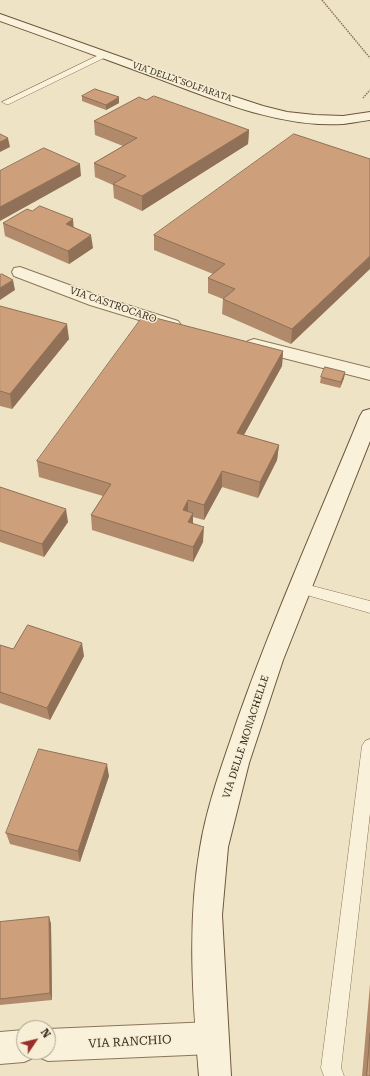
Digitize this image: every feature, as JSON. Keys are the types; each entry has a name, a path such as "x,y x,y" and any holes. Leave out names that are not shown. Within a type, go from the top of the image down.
{"street":[{"name":"VIA DELLA SOLFARATA","path":"0,17 220,96 278,113 331,120 370,116"},
{"name":"VIA CASTROCARO","path":"20,272 121,310 187,328"},
{"path":"239,341 370,374"},
{"name":"VIA DELLE MONACHELLE","path":"215,1076 207,915 214,847 221,817 236,763 272,660 370,416"},
{"name":"VIA RANCHIO","path":"56,1045 212,1038"},
{"path":"0,1048 16,1047"}],"lane":[{"path":"6,102 106,55"},
{"path":"301,588 370,606"},
{"path":"334,1076 331,1068 370,746"}],"path":[{"path":"322,0 370,58"}],"building":[{"path":"95,89 119,97 106,105 82,96"},
{"path":"154,96 249,130 142,196 113,184 126,176 94,163 137,138 94,121 139,97 146,100"},
{"path":"0,134 8,138 0,142"},
{"path":"294,134 370,159 370,256 292,329 223,299 235,289 208,278 225,264 154,235"},
{"path":"44,148 80,164 0,207 0,171"},
{"path":"40,206 73,219 66,224 91,235 68,251 3,223 27,209 32,211"},
{"path":"2,274 13,280 0,288 0,275"},
{"path":"0,306 67,324 10,394 0,391"},
{"path":"144,315 283,351 237,433 279,445 260,482 222,471 204,505 188,500 183,510 193,513 188,522 204,527 193,547 91,515 111,484 37,461"},
{"path":"325,367 345,372 341,382 321,377"},
{"path":"0,487 66,509 42,544 0,530"},
{"path":"28,625 82,643 47,708 0,692 0,645 13,649"},
{"path":"39,749 107,764 78,851 6,833"},
{"path":"49,917 50,993 0,999 0,922"},
{"path":"370,1034 370,1076 367,1076"}]}
